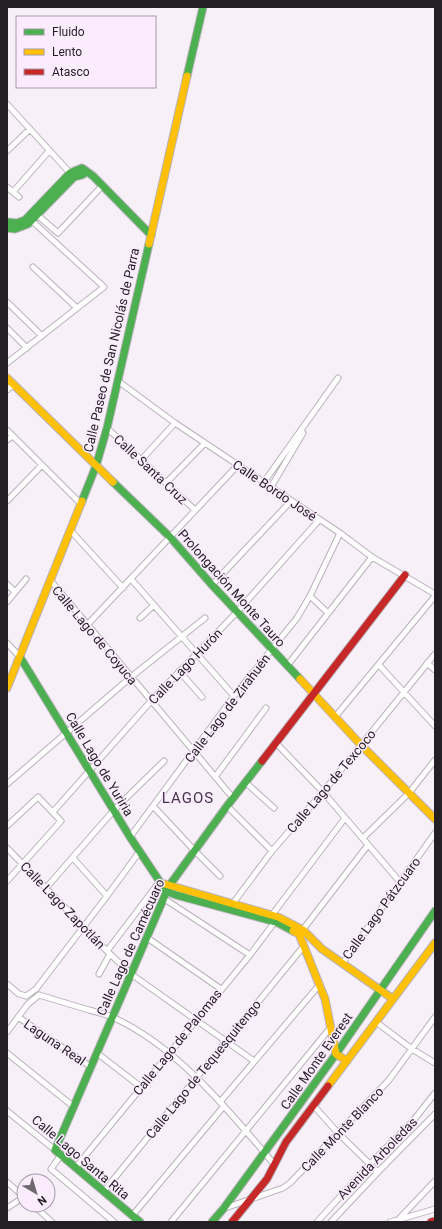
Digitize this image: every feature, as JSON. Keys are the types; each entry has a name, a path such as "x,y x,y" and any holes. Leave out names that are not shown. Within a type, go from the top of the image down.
{"main road":[{"name":"Calle Paseo de San Nicolás de Parra","path":"7,688 96,466 107,428 204,7"},
{"path":"7,228 10,230 20,228 28,224 34,215 72,175 82,175 86,172 93,176 151,235"},
{"path":"7,222 17,223 34,215"},
{"name":"Prolongación Monte Tauro","path":"7,378 170,537 212,585 361,745 435,818"},
{"name":"Calle Lago de Camécuaro","path":"58,1153 74,1107 166,891 194,850 245,782 405,576"},
{"name":"Calle Lago de Yuriria","path":"20,657 130,837 161,882"},
{"path":"161,882 166,891 275,918 301,932 342,964 393,999"},
{"name":"Calle Monte Everest","path":"212,1222 265,1153 336,1054 435,911"},
{"path":"301,932 303,947 320,984 336,1054 346,1061"},
{"name":"Calle Monte Everest","path":"232,1222 267,1179 286,1142 435,943"},
{"name":"Calle Lago Santa Rita","path":"58,1153 140,1222"},
{"path":"431,1222 435,1221"}],"street":[{"path":"8,108 72,175"},
{"path":"7,151 30,130"},
{"path":"13,192 49,151"},
{"path":"34,215 58,233 102,186"},
{"path":"7,187 19,197"},
{"path":"7,363 104,287 34,215"},
{"path":"33,267 77,308"},
{"path":"7,302 42,336"},
{"path":"7,328 27,348"},
{"path":"264,482 338,378"},
{"name":"Calle Bordo José","path":"118,381 175,423 340,533 372,557 435,595"},
{"path":"7,390 14,384"},
{"path":"141,460 175,423"},
{"path":"271,487 299,440 307,423"},
{"name":"Calle Santa Cruz","path":"107,428 195,510"},
{"path":"7,430 81,504"},
{"path":"7,440 13,436"},
{"path":"166,483 205,443"},
{"path":"7,501 42,465"},
{"path":"88,624 238,465"},
{"path":"212,585 291,501"},
{"name":"Calle Lago Hurón","path":"53,812 151,701 237,612 319,520"},
{"path":"71,531 122,588"},
{"name":"Calle Lago de Zirahuén","path":"130,837 154,807 234,696 297,618 310,596 340,533"},
{"path":"288,666 372,557"},
{"path":"7,602 26,579"},
{"path":"131,579 234,696"},
{"name":"Calle Lago de Coyuca","path":"51,581 233,798"},
{"path":"7,584 15,592"},
{"path":"335,717 435,595"},
{"path":"310,596 328,613"},
{"path":"140,618 154,605"},
{"path":"7,784 131,677 205,618"},
{"path":"7,643 20,657"},
{"name":"Calle Lago de Texcoco","path":"230,907 272,851 435,654"},
{"path":"427,663 435,670"},
{"path":"378,665 435,726"},
{"path":"180,671 202,697"},
{"path":"215,777 266,708"},
{"path":"276,743 322,792 400,882"},
{"path":"363,838 409,793 435,760"},
{"path":"46,888 114,810 164,761"},
{"path":"245,782 274,808"},
{"path":"7,826 38,797 61,821 7,881"},
{"path":"227,806 272,851"},
{"path":"154,807 220,876"},
{"name":"Calle Lago de Palomas","path":"76,1167 250,955 345,818"},
{"name":"Calle Lago Pátzcuaro","path":"342,964 435,833"},
{"path":"301,932 368,844"},
{"name":"Calle Lago Zapotlán","path":"7,848 131,974 254,1061"},
{"path":"7,984 19,994 26,996 36,990 108,896 140,851"},
{"path":"73,858 108,896"},
{"path":"99,974 108,952 161,882"},
{"path":"166,891 250,955"},
{"path":"146,937 221,989"},
{"name":"Calle Lago de Tequesquitengo","path":"104,1191 303,947"},
{"path":"132,1216 222,1104 254,1061 320,984"},
{"path":"36,990 39,995 112,1017 140,1032 169,1053 222,1104 274,1164"},
{"path":"7,1032 28,1004 39,995"},
{"path":"26,996 28,1004"},
{"name":"Laguna Real","path":"18,1017 91,1067"},
{"name":"Calle Monte Blanco","path":"224,1208 283,1188 290,1183 389,1080 435,1017"},
{"path":"376,1022 412,1049 435,1063"},
{"path":"171,1222 331,1027"},
{"path":"7,1053 74,1107"},
{"path":"97,1053 141,1088"},
{"name":"Avenida Arboledas","path":"317,1222 370,1164 413,1121 435,1093"},
{"path":"313,1105 338,1133 378,1172"},
{"name":"Calle Lago Santa Rita","path":"7,1111 58,1153"},
{"name":"Avenida Arboledas","path":"331,1222 435,1114"},
{"path":"58,1153 51,1169 114,1222"},
{"path":"398,1220 435,1181"},
{"path":"7,1182 16,1190"},
{"path":"7,1208 16,1202"},
{"path":"390,1222 435,1209"},
{"path":"41,1213 52,1222"}],"traffic: fast":[{"path":"187,76 203,7"},
{"path":"7,222 17,223 25,220 70,173 82,168 93,176 151,235"},
{"path":"7,228 15,229 28,224 74,177 87,172"},
{"path":"82,501 96,466 107,428 149,244"},
{"path":"113,482 170,537 212,585 300,679"},
{"path":"20,657 130,837 166,891 276,922 293,931"},
{"path":"140,1222 55,1150 169,886 227,806 262,761"},
{"path":"212,1222 224,1208 336,1054 435,911"}],"traffic: slow":[{"path":"149,244 187,76"},
{"path":"7,378 113,482"},
{"path":"7,688 82,501"},
{"path":"300,679 361,745 435,819"},
{"path":"165,884 278,917 303,930 322,949 393,999"},
{"path":"293,931 299,934 325,999 336,1054 347,1061"},
{"path":"328,1086 435,943"}],"traffic: jam":[{"path":"262,761 405,575"},
{"path":"232,1222 267,1179 286,1142 328,1086"},
{"path":"431,1222 435,1221"}],"district":[{"name":"LAGOS","path":"188,798"}]}
